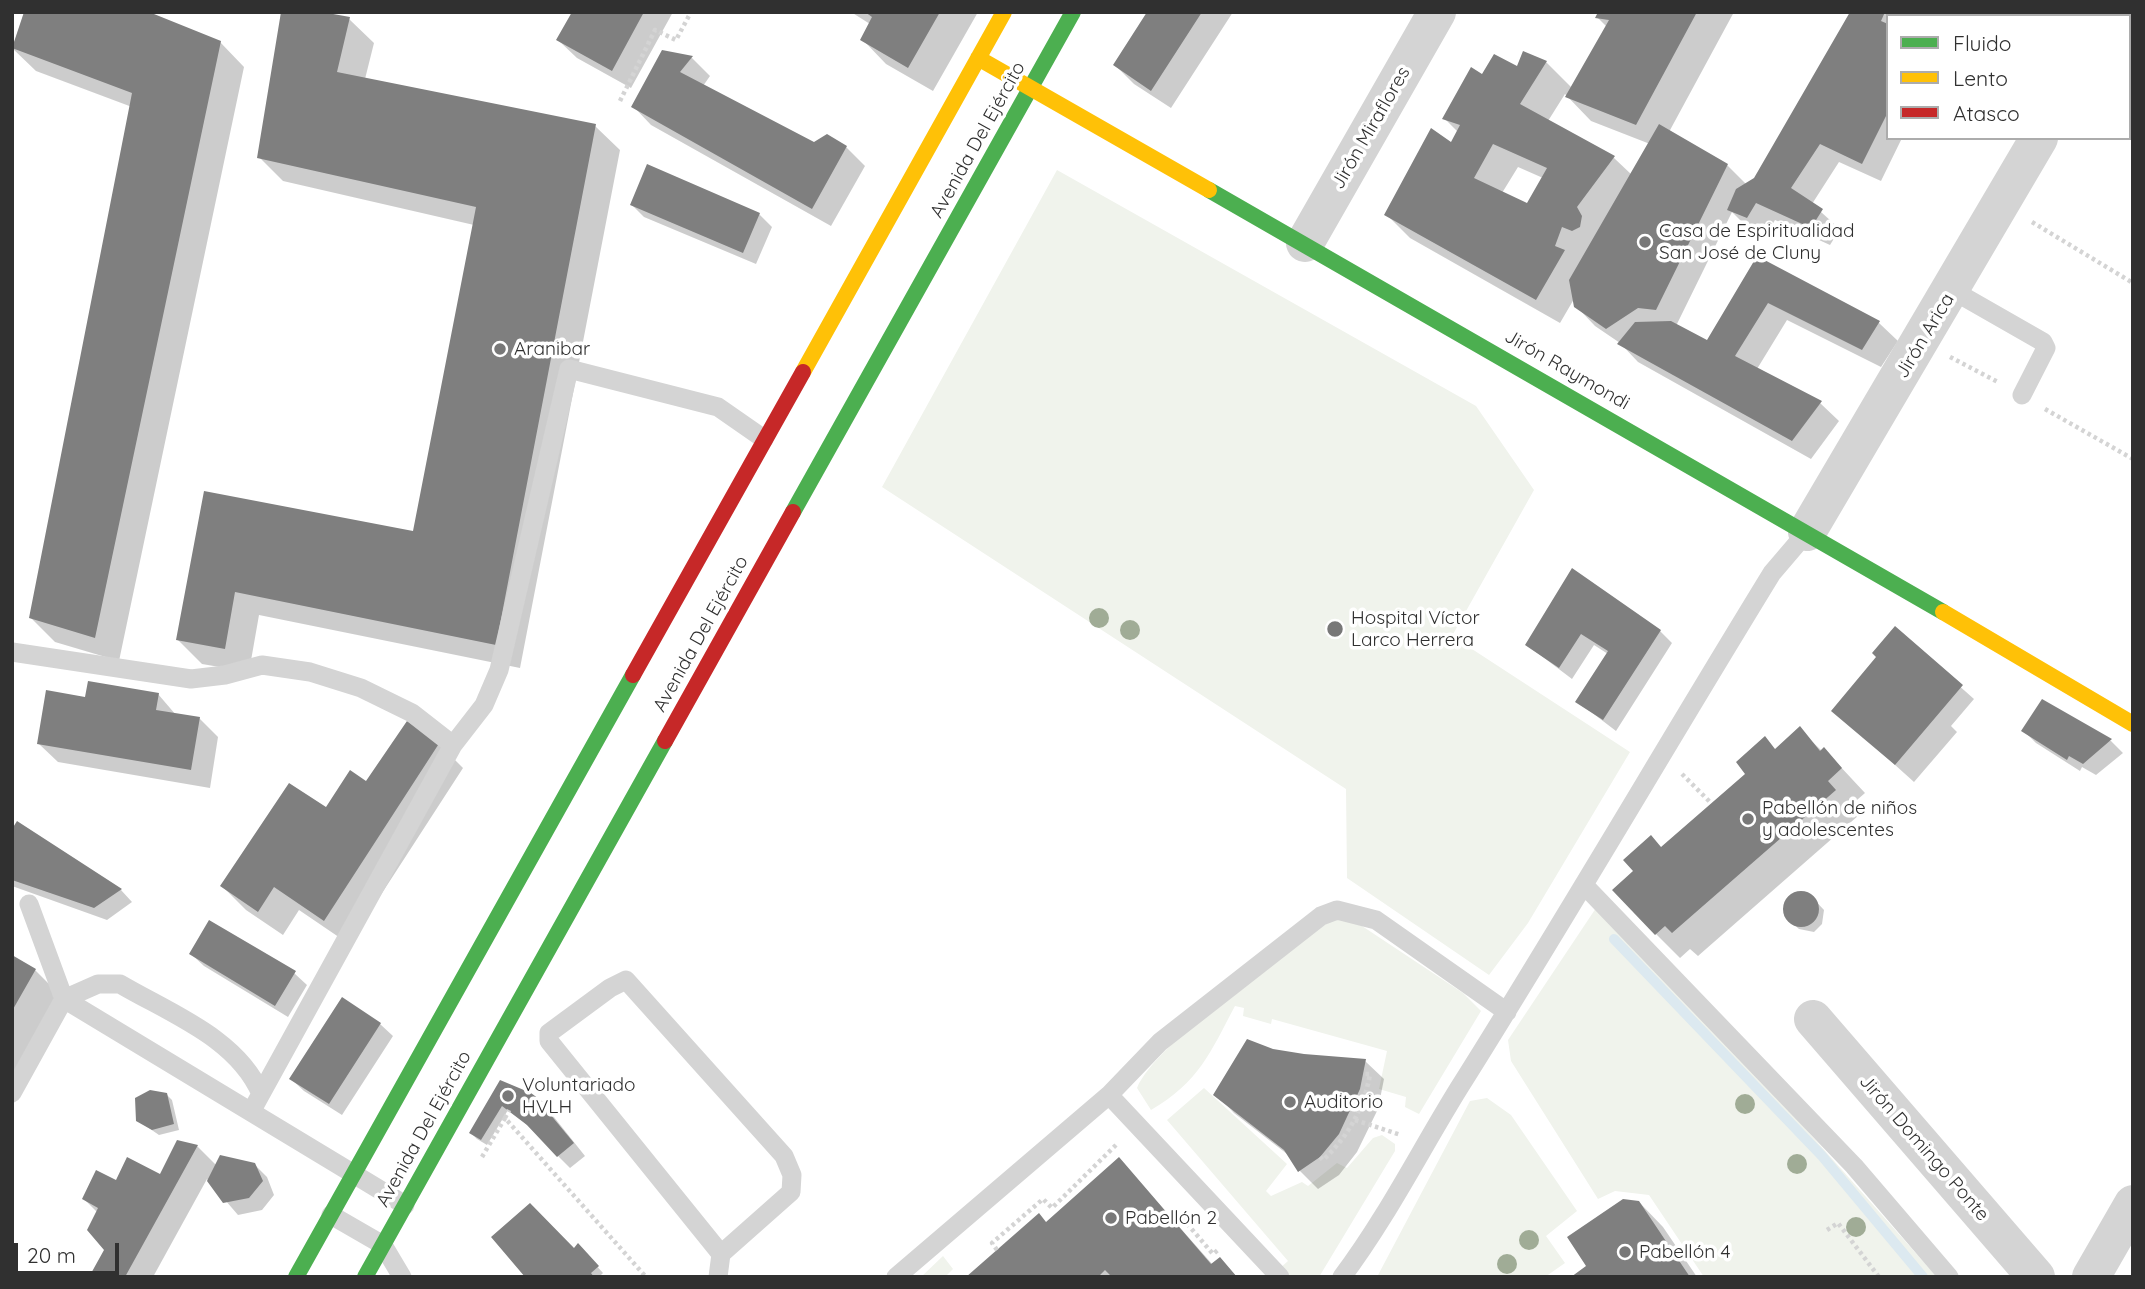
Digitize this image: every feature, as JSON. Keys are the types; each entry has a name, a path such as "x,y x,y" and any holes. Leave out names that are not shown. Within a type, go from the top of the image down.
{"main road":[{"name":"Avenida Del Ejército","path":"296,1277 1004,12"},
{"name":"Avenida Del Ejército","path":"365,1277 1073,12"},
{"name":"Jirón Raymondi","path":"978,58 1807,532 2133,724"}],"street":[{"name":"Jirón Miraflores","path":"1305,243 1437,12"},
{"name":"Jirón Arica","path":"1807,532 1922,341 2038,140"},
{"name":"Jirón Domingo Ponte","path":"1813,1018 2036,1277"},
{"path":"2091,1277 2133,1204"}],"lane":[{"path":"1952,290 2043,342 2046,348 2022,395"},
{"path":"251,1112 453,745 484,705 499,670 569,369 718,407 764,439"},
{"path":"1342,1277 1373,1236 1422,1147 1585,886 1772,573 1807,532"},
{"path":"12,652 191,678 262,665 310,672 361,688 412,713 453,745"},
{"path":"1585,886 1854,1166 1948,1277"},
{"path":"29,904 64,999 405,1205"},
{"path":"896,1277 1109,1096 1160,1042 1321,916 1337,910 1376,920 1507,1012"},
{"path":"718,1277 721,1254 791,1192 792,1175 784,1156 626,980 610,988 549,1033 549,1041 721,1254"},
{"path":"12,1093 64,999 98,984 120,984 233,1052 255,1080 261,1094"},
{"path":"1109,1096 1280,1277"},
{"path":"331,1215 383,1245 402,1277"}],"path":[{"path":"620,101 655,30 676,40 691,12"},
{"path":"2001,204 2133,283"},
{"path":"1922,341 2133,459"},
{"path":"1662,754 1711,803"},
{"path":"1320,1157 1323,1160 1329,1155 1355,1120 1370,1074 1363,1074"},
{"path":"482,1157 509,1110"},
{"path":"505,1118 646,1277"},
{"path":"1355,1120 1392,1130 1422,1147"},
{"path":"997,1250 992,1243 1043,1199 1052,1208 1118,1143 1127,1153"},
{"path":"1170,1203 1213,1254 1224,1245"},
{"path":"1827,1230 1838,1223 1879,1277"}],"shaded area":[{"path":"1057,170 1476,406 1534,490 1452,636 1630,752 1528,923 1489,975 1347,878 1346,789 882,487"},
{"path":"1596,908 1803,1126 1937,1277 1704,1277 1649,1195 1615,1191 1598,1199 1511,1061 1508,1040"},
{"path":"1332,918 1356,922 1463,993 1481,1011 1419,1114 1405,1107 1406,1097 1379,1089 1387,1051 1272,1019 1271,1024 1243,1016 1244,1008 1235,1006 1202,1065 1181,1089 1151,1110 1137,1088 1149,1069 1169,1047 1225,998"},
{"path":"1204,1088 1287,1164 1266,1191 1271,1196 1302,1182 1308,1186 1337,1163 1347,1168 1373,1138 1382,1135 1395,1144 1395,1151 1319,1277 1270,1277 1288,1261 1167,1120"},
{"path":"1487,1098 1511,1115 1577,1211 1546,1236 1565,1263 1545,1277 1377,1277 1470,1101"},
{"path":"943,1256 953,1269 945,1277 921,1277"}],"building":[{"path":"24,12 149,12 221,41 95,638 29,618 132,93 12,48"},
{"name":"Aranibar","path":"281,12 322,12 350,17 337,72 596,124 496,645 235,592 225,649 176,640 204,491 413,531 476,207 257,158"},
{"path":"572,12 644,12 612,71 556,40"},
{"path":"865,12 940,12 908,68 860,40 872,17"},
{"path":"1147,12 1202,12 1151,91 1113,65"},
{"path":"1598,12 1697,12 1636,125 1565,97 1609,20 1595,18"},
{"path":"1850,12 1885,12 1881,21 1886,23 1886,116 1862,164 1820,144 1791,188 1823,209 1811,228 1756,203 1747,218 1727,210 1736,189 1754,178"},
{"path":"662,50 693,56 680,72 814,142 827,134 847,146 812,209 631,107"},
{"path":"1523,51 1547,61 1520,104 1615,156 1577,207 1582,216 1580,227 1572,231 1562,227 1555,246 1565,250 1536,300 1384,215 1431,128 1451,142 1460,125 1442,119 1471,67 1482,74 1494,54 1517,66","holes":["1493,144 1547,168 1527,203 1474,178"]},
{"path":"1659,124 1728,164 1656,310 1638,308 1606,329 1574,307 1569,280"},
{"path":"647,164 760,213 743,253 630,205"},
{"path":"1757,256 1880,321 1862,350 1768,303 1735,356 1822,401 1792,441 1617,344 1635,322 1671,321 1707,340"},
{"path":"1572,568 1661,630 1603,720 1575,702 1608,651 1581,634 1559,668 1525,645"},
{"path":"1895,626 1963,685 1895,765 1831,711 1876,657 1872,653"},
{"path":"88,681 159,693 156,710 200,717 191,770 37,744 46,690 85,697"},
{"path":"2042,699 2112,739 2083,764 2069,756 2067,760 2021,731"},
{"path":"407,721 440,742 324,921 274,887 258,912 220,886 289,783 326,807 350,770 366,781"},
{"name":"Pabellón de niños y adolescentes","path":"1800,726 1820,751 1824,747 1842,768 1828,781 1836,790 1672,933 1665,926 1655,935 1612,890 1633,871 1623,860 1651,835 1661,847 1745,774 1736,762 1765,736 1775,749"},
{"path":"17,821 122,889 94,908 12,880 12,829"},
{"path":"1801,891 1814,896 1819,909 1814,922 1801,927 1788,922 1783,909 1788,896"},
{"path":"209,920 296,971 275,1006 189,954"},
{"path":"12,955 36,969 12,1011"},
{"path":"342,997 381,1023 329,1104 289,1079"},
{"name":"Auditorio","path":"1247,1039 1273,1049 1366,1059 1360,1089 1339,1134 1320,1157 1298,1172 1284,1150 1213,1095"},
{"path":"500,1080 531,1093 547,1105 545,1108 574,1143 557,1157 527,1125 502,1106 481,1140 469,1133"},
{"path":"150,1090 167,1093 174,1124 152,1130 136,1121 135,1098"},
{"path":"177,1140 198,1145 125,1277 89,1277 104,1250 87,1230 98,1208 82,1199 96,1170 116,1180 127,1157 160,1174"},
{"path":"220,1155 255,1163 263,1181 249,1198 223,1203 207,1181"},
{"name":"Pabellón 2","path":"1119,1157 1211,1264 1220,1257 1237,1277 1112,1277 1105,1270 1098,1277 966,1277 1039,1213 1046,1222"},
{"name":"Pabellón 4","path":"1623,1199 1639,1201 1690,1277 1571,1277 1586,1266 1567,1237"},
{"path":"530,1203 574,1248 578,1243 599,1266 591,1273 594,1277 525,1277 491,1237"}],"waterway":[{"path":"1614,939 1822,1156 1923,1277"}],"traffic: fast":[{"path":"793,512 1073,12"},
{"path":"1209,190 1943,612"},
{"path":"296,1277 633,675"},
{"path":"365,1277 665,741"}],"traffic: slow":[{"path":"803,372 1004,12"},
{"path":"978,58 1209,190"},
{"path":"1943,612 2133,724"}],"traffic: jam":[{"path":"633,675 803,372"},
{"path":"665,741 793,512"}],"place":[{"name":"Casa de Espiritualidad San José de Cluny","path":"1645,242"},
{"name":"Aranibar","path":"500,349"},
{"name":"Hospital Víctor Larco Herrera","path":"1335,629"},
{"name":"Pabellón de niños y adolescentes","path":"1748,819"},
{"name":"Voluntariado HVLH","path":"508,1096"},
{"name":"Auditorio","path":"1290,1102"},
{"name":"Pabellón 2","path":"1111,1218"},
{"name":"Pabellón 4","path":"1625,1252"}]}
